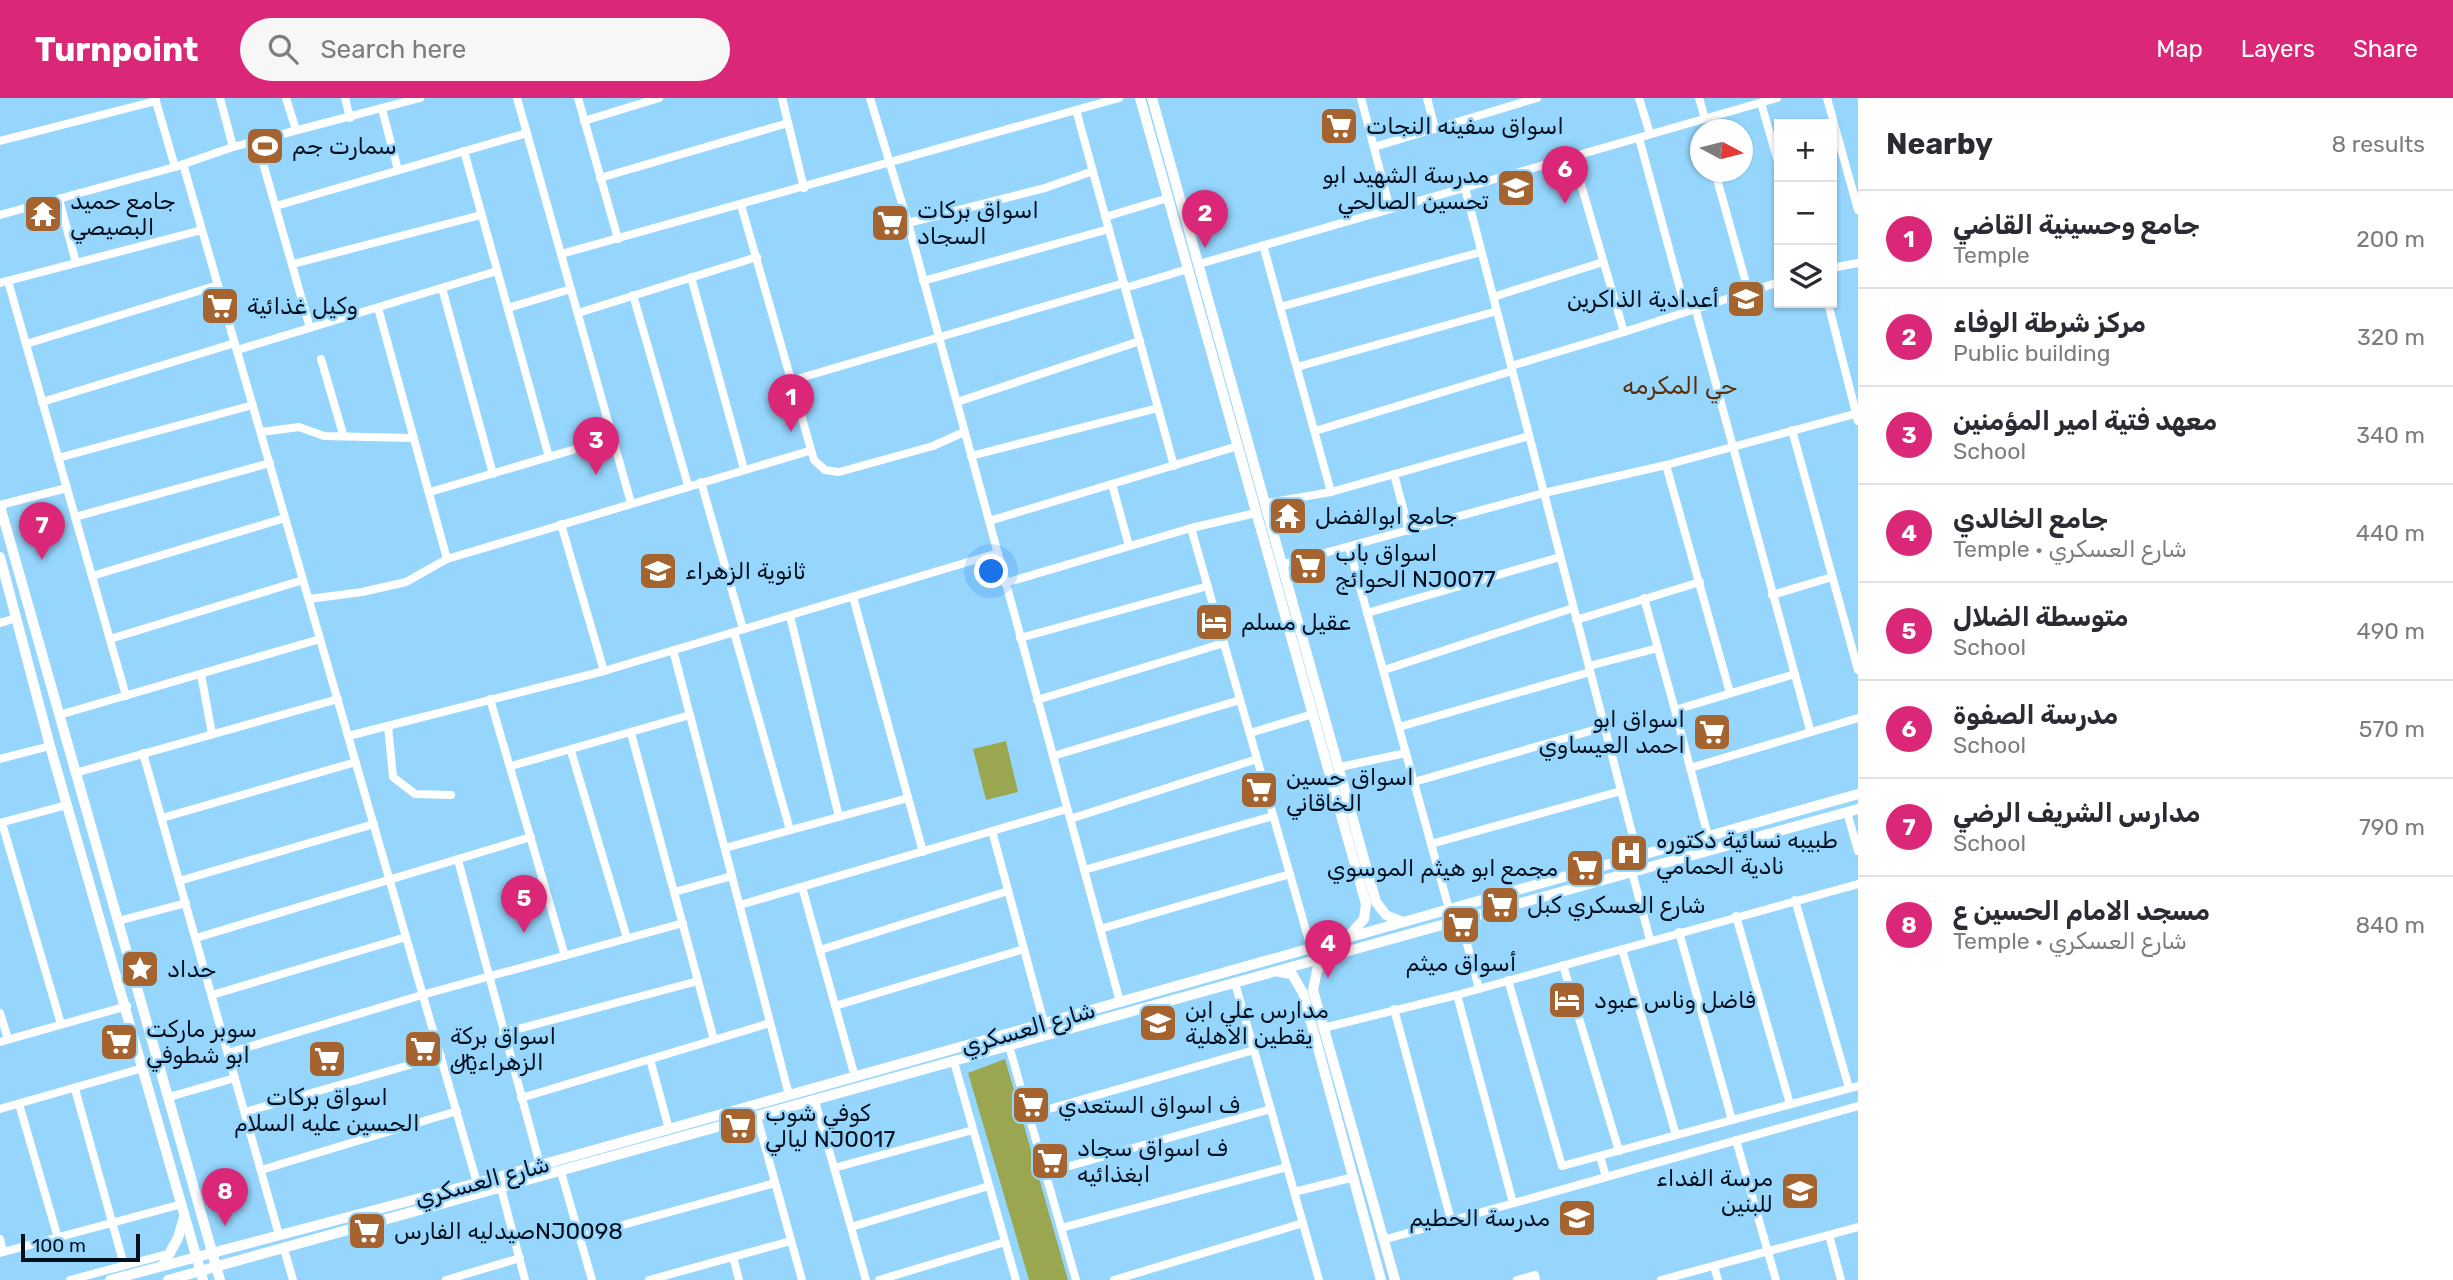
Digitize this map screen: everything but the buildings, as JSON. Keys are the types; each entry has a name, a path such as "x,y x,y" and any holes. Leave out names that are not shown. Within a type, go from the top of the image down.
{"main road":[{"path":"0,506 220,1280"},
{"path":"0,557 50,746 127,1006 202,1276"},
{"name":"شارع العسكري","path":"110,1280 477,1183 1858,794"},
{"name":"شارع العسكري","path":"168,1280 202,1276 217,1267 1853,810"},
{"path":"1560,878 1555,885 1561,892"},
{"path":"1532,886 1538,894 1534,900"},
{"path":"117,973 128,974 131,965"},
{"path":"122,992 128,983 137,986"},
{"path":"1185,984 1182,990 1187,996"},
{"path":"1161,990 1166,998 1163,1003"},
{"path":"706,1118 705,1124 709,1130"},
{"path":"687,1124 690,1128 689,1136"},
{"path":"163,1265 171,1253 183,1209"},
{"path":"128,1265 151,1269"}],"street":[{"path":"220,98 233,147"},
{"path":"286,98 296,131"},
{"path":"345,98 350,118"},
{"path":"0,215 179,166 233,147 419,98"},
{"path":"517,98 631,503"},
{"path":"578,98 618,239"},
{"path":"584,121 659,98"},
{"path":"782,98 804,188"},
{"path":"870,98 908,223 1120,1002"},
{"path":"561,254 1119,98"},
{"path":"1140,98 1366,904 1364,919 1348,938"},
{"path":"1152,98 1376,902 1386,915 1403,922"},
{"path":"1361,98 1390,209"},
{"path":"1427,98 1436,129"},
{"path":"1374,147 1537,98"},
{"path":"1639,98 1650,134"},
{"path":"1699,98 1703,119 1777,98"},
{"path":"1827,98 1856,194 1858,210"},
{"path":"0,141 156,99 202,230 477,1183"},
{"path":"1761,103 1774,148"},
{"path":"382,108 398,170"},
{"path":"1076,110 1174,466"},
{"path":"600,178 788,123"},
{"path":"1199,264 1690,123"},
{"path":"276,206 527,132"},
{"path":"1639,138 1734,446 1810,730"},
{"path":"257,142 310,328"},
{"path":"464,151 549,457"},
{"path":"1573,157 1625,332"},
{"path":"908,223 1045,188 1093,171"},
{"path":"1718,182 1748,290"},
{"path":"1465,188 1638,856"},
{"path":"1105,217 1168,198"},
{"path":"59,199 76,263"},
{"path":"741,205 809,452 825,470 839,472 933,446 964,432"},
{"path":"293,264 481,215"},
{"path":"923,281 1108,229"},
{"path":"127,696 26,344 4,282 202,230"},
{"path":"1263,246 1331,492"},
{"path":"1280,307 1481,252"},
{"path":"578,313 757,257"},
{"path":"1493,297 1603,262"},
{"path":"1837,267 1858,263"},
{"path":"790,381 1188,269"},
{"path":"42,401 310,328 497,271"},
{"path":"691,277 744,469"},
{"path":"1315,431 1774,283"},
{"path":"26,344 218,285"},
{"path":"442,288 493,474"},
{"path":"508,308 571,289"},
{"path":"633,295 688,485"},
{"path":"378,307 447,559"},
{"path":"1284,564 1544,492 1666,465 1857,415 1829,308"},
{"path":"1297,368 1497,311"},
{"path":"957,402 1140,341"},
{"path":"1212,356 1222,359 1225,353"},
{"path":"321,359 343,434"},
{"path":"1219,382 1227,378 1233,381"},
{"path":"58,458 253,405"},
{"path":"971,456 1158,408"},
{"path":"261,432 299,427 324,436 343,434 414,438"},
{"path":"1792,430 1858,670"},
{"path":"1267,503 1331,492 1529,436"},
{"path":"429,492 613,438"},
{"path":"989,521 1238,446"},
{"path":"309,599 362,592 406,582 447,559 688,485 809,452"},
{"path":"75,517 270,463"},
{"path":"1666,465 1730,692"},
{"path":"1394,474 1409,531"},
{"path":"701,482 743,629"},
{"path":"1112,484 1129,546"},
{"path":"0,506 67,488"},
{"path":"1005,583 1191,528 1256,513"},
{"path":"92,576 285,518"},
{"path":"561,524 604,671"},
{"path":"1191,528 1311,948"},
{"path":"1349,547 1449,909"},
{"path":"348,736 604,671 998,553"},
{"path":"1367,613 1560,557"},
{"path":"1772,595 1832,577"},
{"path":"110,639 303,580"},
{"path":"1576,620 1700,582"},
{"path":"1020,638 1208,586"},
{"path":"853,597 923,852"},
{"path":"1644,598 1708,836"},
{"path":"1384,670 1573,608"},
{"path":"790,616 839,817"},
{"path":"0,623 16,618"},
{"path":"734,632 790,830"},
{"path":"59,715 320,639"},
{"path":"1037,700 1224,643"},
{"path":"1399,727 1658,648"},
{"path":"673,650 789,1095"},
{"path":"201,674 212,734"},
{"path":"1675,710 1795,674"},
{"path":"75,773 338,699"},
{"path":"490,699 565,956"},
{"path":"1053,756 1240,700"},
{"path":"1250,733 1313,714"},
{"path":"511,766 690,715"},
{"path":"1690,768 1810,730 1858,718"},
{"path":"387,726 393,777 415,794 451,795"},
{"path":"1414,782 1604,727"},
{"path":"631,733 714,1040"},
{"path":"0,759 50,746"},
{"path":"571,751 627,938"},
{"path":"143,753 279,1235"},
{"path":"1340,767 1406,753"},
{"path":"1070,819 1257,759"},
{"path":"162,818 356,762"},
{"path":"1431,844 1621,791"},
{"path":"724,848 908,798"},
{"path":"61,1024 1,823 67,805"},
{"path":"740,905 1067,809"},
{"path":"1853,810 1858,851"},
{"path":"1084,870 1273,816"},
{"path":"179,881 374,824"},
{"path":"992,831 1044,1023"},
{"path":"195,938 390,881 531,836"},
{"path":"458,860 540,1165"},
{"path":"1632,872 1650,940"},
{"path":"1100,929 1290,874"},
{"path":"674,892 732,876"},
{"path":"1323,1028 1457,995 1858,884"},
{"path":"802,887 855,1077"},
{"path":"820,950 1008,891"},
{"path":"1508,980 1562,1166 1853,1087 1795,900"},
{"path":"118,921 186,903"},
{"path":"1736,916 1790,1104"},
{"path":"1461,921 1479,989"},
{"path":"228,1053 422,995 682,923"},
{"path":"1679,932 1732,1120"},
{"path":"212,995 406,937"},
{"path":"835,1006 1024,949"},
{"path":"1622,949 1676,1135"},
{"path":"1332,955 1317,970 1308,991 1381,1280"},
{"path":"1563,965 1619,1151"},
{"path":"1275,972 1292,974 1308,991 1323,1028 1395,1280"},
{"path":"503,1033 698,981"},
{"path":"1235,983 1319,1280"},
{"path":"1457,995 1513,1203"},
{"path":"0,1013 4,1040 127,1006"},
{"path":"1394,1009 1451,1220"},
{"path":"521,1098 770,1023"},
{"path":"1009,1046 1076,1280"},
{"path":"1028,1115 1254,1050"},
{"path":"245,1112 441,1056"},
{"path":"650,1059 669,1129"},
{"path":"954,1062 1016,1280"},
{"path":"0,1109 143,1068"},
{"path":"169,1097 235,1078"},
{"path":"75,1089 113,1223 128,1265"},
{"path":"816,1101 866,1280"},
{"path":"19,1104 58,1238"},
{"path":"1383,1240 1858,1106"},
{"path":"1045,1173 1270,1109"},
{"path":"261,1170 457,1111"},
{"path":"757,1117 802,1280"},
{"path":"834,1168 973,1130"},
{"path":"1737,1140 1776,1280"},
{"path":"1600,1156 1606,1177"},
{"path":"1061,1228 1287,1167"},
{"path":"561,1172 592,1280"},
{"path":"1294,1192 1354,1177"},
{"path":"579,1237 775,1183"},
{"path":"851,1227 989,1186"},
{"path":"501,1188 526,1280"},
{"path":"0,1239 2,1253 113,1223 183,1209"},
{"path":"1114,1280 1303,1223"},
{"path":"1661,1280 1858,1227"},
{"path":"1829,1235 1841,1280"},
{"path":"649,1280 791,1241"},
{"path":"879,1280 1005,1242"},
{"path":"284,1249 293,1280"},
{"path":"70,1280 171,1253"},
{"path":"733,1257 739,1280"},
{"path":"446,1280 520,1258"},
{"path":"1714,1266 1718,1280"},
{"path":"1517,1280 1535,1275 1536,1280"}],"green space":[{"path":"1006,741 1018,792 986,800 973,749"},
{"path":"1005,1059 1068,1280 1029,1280 968,1073"}],"place":[{"name":"اسواق سفينه النجات","path":"1339,126"},
{"name":"سمارت جم","path":"265,146"},
{"name":"مدرسة الشهيد ابو تحسين الصالحي","path":"1516,188"},
{"name":"مدرسة الصفوة","path":"1565,204"},
{"name":"جامع حميد البصيصي","path":"43,214"},
{"name":"اسواق بركات السجاد","path":"890,223"},
{"name":"مركز شرطة الوفاء","path":"1205,248"},
{"name":"أعدادية الذاكرين","path":"1746,299"},
{"name":"وكيل غذائية","path":"220,306"},
{"name":"جامع وحسينية القاضي","path":"791,432"},
{"name":"معهد فتية امير المؤمنين","path":"596,475"},
{"name":"جامع ابوالفضل","path":"1288,516"},
{"name":"مدارس الشريف الرضي","path":"42,560"},
{"name":"اسواق باب الحوائج NJ0077","path":"1308,566"},
{"name":"ثانوية الزهراء","path":"658,571"},
{"name":"عقيل مسلم","path":"1214,622"},
{"name":"اسواق ابو احمد العيساوي","path":"1712,732"},
{"name":"اسواق حسين الخاقاني","path":"1259,790"},
{"name":"طبيبه نسائية دكتوره نادية الحمامي","path":"1629,853"},
{"name":"مجمع ابو هيثم الموسوي","path":"1585,868"},
{"name":"شارع العسكري كبل","path":"1500,905"},
{"name":"أسواق ميثم","path":"1461,925"},
{"name":"متوسطة الضلال","path":"524,933"},
{"name":"حداد","path":"140,969"},
{"name":"جامع الخالدي","path":"1328,978"},
{"name":"فاضل وناس عبود","path":"1567,1000"},
{"name":"مدارس علي ابن يقطين الاهلية","path":"1158,1023"},
{"name":"سوبر ماركت ابو شطوفي","path":"119,1042"},
{"name":"اسواق بركة الزهراء﷼","path":"423,1049"},
{"name":"اسواق بركات الحسين عليه السلام","path":"327,1059"},
{"name":"ف اسواق الستعدي","path":"1031,1105"},
{"name":"كوفي شوب ليالي NJ0017","path":"738,1126"},
{"name":"ف اسواق سجاد ابغذائيه","path":"1050,1161"},
{"name":"مرسة الفداء للبنين","path":"1800,1191"},
{"name":"مدرسة الحطيم","path":"1577,1218"},
{"name":"مسجد الامام الحسين ع","path":"225,1226"},
{"name":"صيدليه الفارسNJ0098","path":"367,1231"}],"district":[{"name":"حي المكرمه","path":"1680,386"}]}
